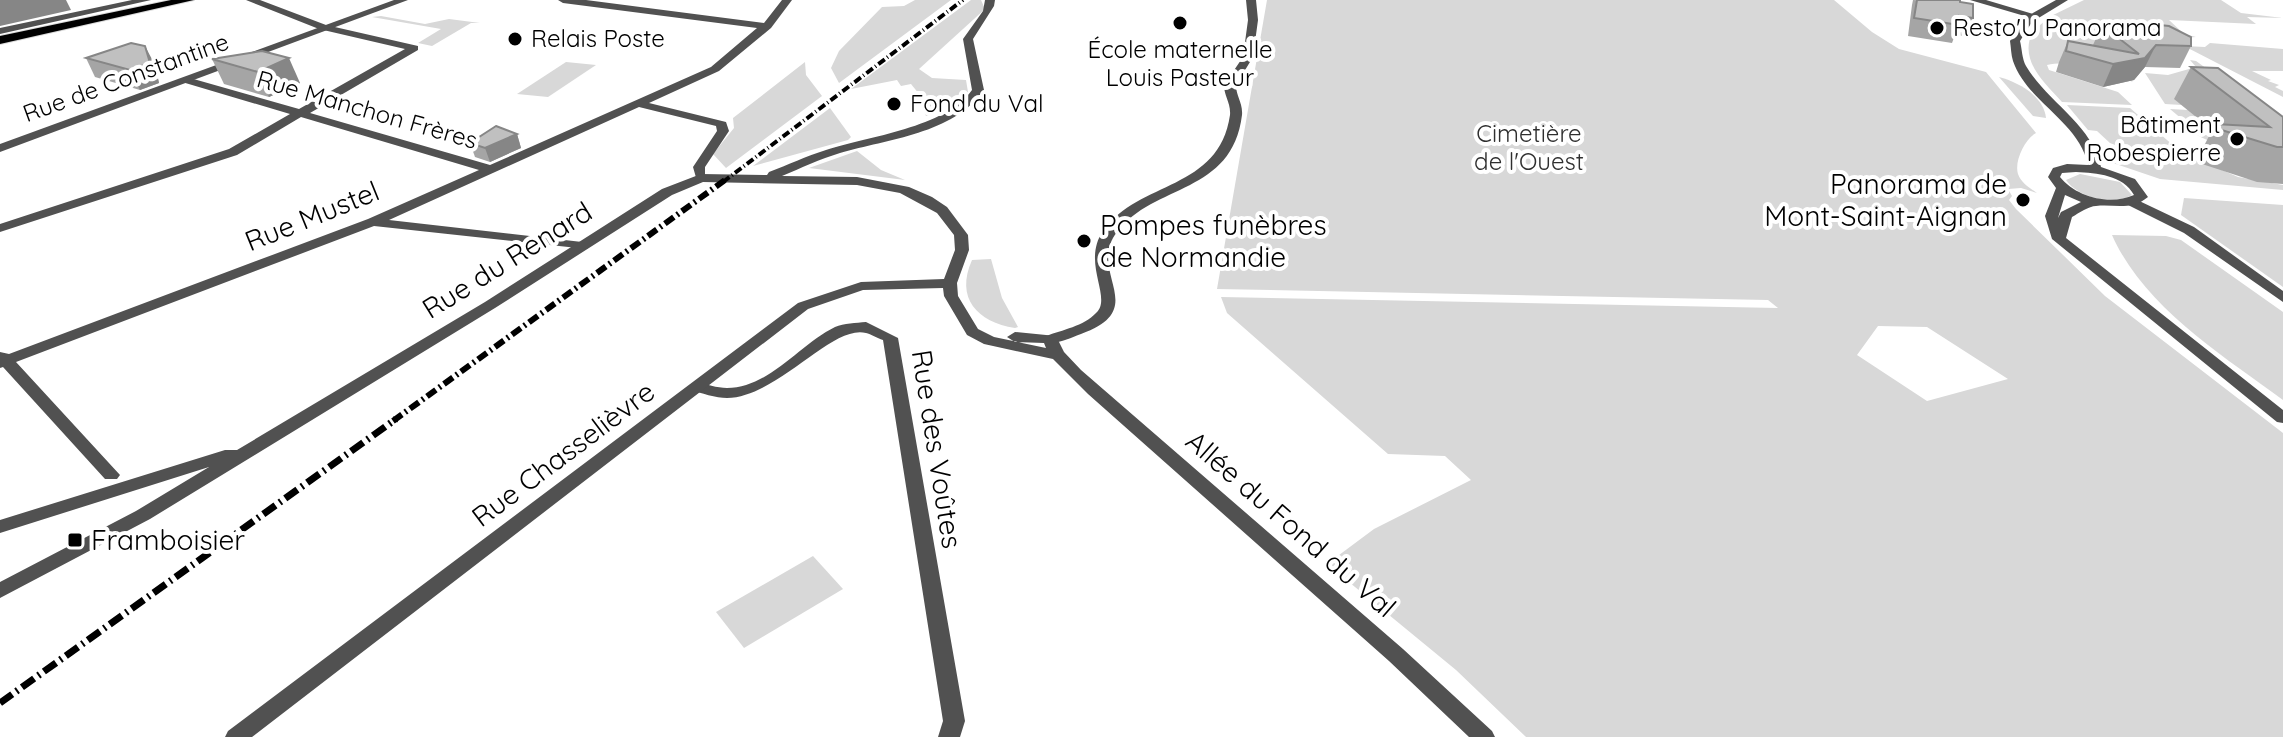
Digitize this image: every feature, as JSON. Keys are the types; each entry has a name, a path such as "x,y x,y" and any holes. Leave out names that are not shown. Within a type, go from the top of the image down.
{"main road":[{"path":"0,40 188,0"}],"street":[{"path":"0,31 146,0"},
{"path":"0,228 233,152 414,48 328,28 251,0"},
{"name":"Rue de Constantine","path":"0,148 403,0"},
{"path":"563,0 767,26"},
{"name":"Rue Mustel","path":"2,359 373,222 725,63 767,26 787,0"},
{"name":"Rue du Renard","path":"0,591 143,515 490,305 667,192 701,178 768,177 823,155 942,119 965,107 978,90 968,39 970,32 988,12 990,0"},
{"path":"962,316 995,333 1051,339 1084,328 1110,305 1112,297 1099,261 1102,245 1116,223 1185,187 1221,153 1236,108 1230,85 1248,57 1253,20 1251,0"},
{"path":"1975,0 2035,16"},
{"path":"2063,0 2035,16 2019,36 2018,58 2033,85 2093,147 2095,170"},
{"name":"Rue Manchon Frères","path":"186,80 490,169"},
{"path":"637,103 722,124 723,131 699,167 701,178"},
{"path":"2133,202 2141,196 2135,185 2095,170 2057,171 2054,177 2063,187 2094,200 2133,202 2189,230 2283,298"},
{"path":"768,177 879,183 927,200 942,210 961,235 962,250 950,283 955,307 972,332 989,341 1059,356"},
{"path":"2063,187 2050,212 2050,224 2059,239 2084,263 2283,418"},
{"path":"2059,239 2066,215 2094,200"},
{"path":"373,222 582,246"},
{"name":"Rue Chasselièvre","path":"236,737 803,306 824,296 861,286 950,283"},
{"name":"Rue des Voûtes","path":"696,387 729,395 759,387 823,339 845,327 873,329 890,338 954,721 949,737"},
{"name":"Allée du Fond du Val","path":"1051,339 1051,347 1094,391 1396,655 1484,737"},
{"path":"2,359 111,475"},
{"path":"0,527 256,446"},
{"path":"169,474 204,478"}],"green space":[{"path":"915,0 951,0 839,83 831,68 839,51 882,7 904,6"},
{"path":"971,0 981,0 985,9 919,69 932,78 966,80 968,92 949,108 926,116 924,112 932,110 911,84 901,86 897,80 851,89"},
{"name":"Cimetière de l'Ouest","path":"1267,0 1834,0 1872,32 1899,49 1986,72 2036,133 2021,151 2017,169 2021,180 2037,193 2021,188 2008,189 2012,196 2009,200 2016,209 2105,296 2283,433 2283,737 1526,737 1456,670 1327,564 1374,529 1471,480 1445,456 1388,454 1227,313 1221,297 1778,308 1768,300 1217,289","holes":["1878,326 1927,327 2008,379 1927,401 1857,355"]},
{"path":"2084,0 2221,0 2241,13 2283,18 2247,17 2256,24 2169,20 2184,34 2196,37 2166,39 2047,18"},
{"path":"372,17 425,24 449,19 480,23 471,23 432,46 418,43 441,29"},
{"path":"2046,20 2141,36 2121,70 2133,82 2079,65 2047,65 2049,70 2118,92 2132,105 2062,102 2035,70 2029,52 2033,31"},
{"path":"2210,43 2283,49 2283,71 2252,71 2279,85 2275,87 2283,91 2283,97 2184,46 2205,47"},
{"path":"2190,60 2231,86 2184,78 2234,88 2176,100 2182,105 2165,104 2145,73 2168,75 2196,67"},
{"path":"566,62 596,65 548,97 517,94"},
{"path":"805,62 806,75 822,96 726,168 713,154 734,128 733,118"},
{"path":"1999,77 2022,86 2035,97 2046,118 2033,116"},
{"path":"2067,105 2130,108 2182,153 2198,158 2132,152 2110,143 2097,131 2088,130"},
{"path":"830,108 851,137 848,140 753,166"},
{"path":"2170,109 2188,110 2248,159 2183,127 2175,121 2183,120"},
{"path":"857,151 881,170 905,180 809,168"},
{"path":"2114,156 2206,163 2238,177 2283,185 2283,190 2160,179 2113,163"},
{"path":"2080,174 2120,182 2132,195 2116,200 2087,196 2066,180"},
{"path":"2184,198 2283,205 2283,287 2181,215"},
{"path":"2112,235 2166,236 2181,240 2283,312 2283,400 2211,347 2164,307 2126,261"},
{"path":"991,259 1002,298 1018,327 1002,325 980,314 968,297 967,274 972,260"},
{"path":"813,556 843,589 744,648 716,612"}],"building":[{"path":"1917,0 1960,0 1973,4 1973,18 1959,16 1959,25 1914,18"},
{"path":"2121,21 2169,26 2191,37 2191,46 2156,45 2145,58 2113,64 2066,51 2068,41 2139,54 2102,25"},
{"path":"131,43 145,46 150,63 130,70 86,58"},
{"path":"262,51 289,58 258,72 212,59"},
{"path":"2191,67 2218,68 2283,117 2283,147 2215,128 2215,124 2270,127"},
{"path":"496,126 517,134 485,148 470,143"}],"railway":[{"path":"723,182 963,0"},
{"path":"393,421 725,180"},
{"path":"0,703 396,419"}],"place":[{"name":"École maternelle Louis Pasteur","path":"1180,23"},
{"name":"Resto'U Panorama","path":"1937,28"},
{"name":"Relais Poste","path":"515,39"},
{"name":"Fond du Val","path":"894,104"},
{"name":"Bâtiment Robespierre","path":"2237,139"},
{"name":"Panorama de Mont-Saint-Aignan","path":"2023,200"},
{"name":"Pompes funèbres de Normandie","path":"1084,241"},
{"name":"Framboisier","path":"75,540"}]}
